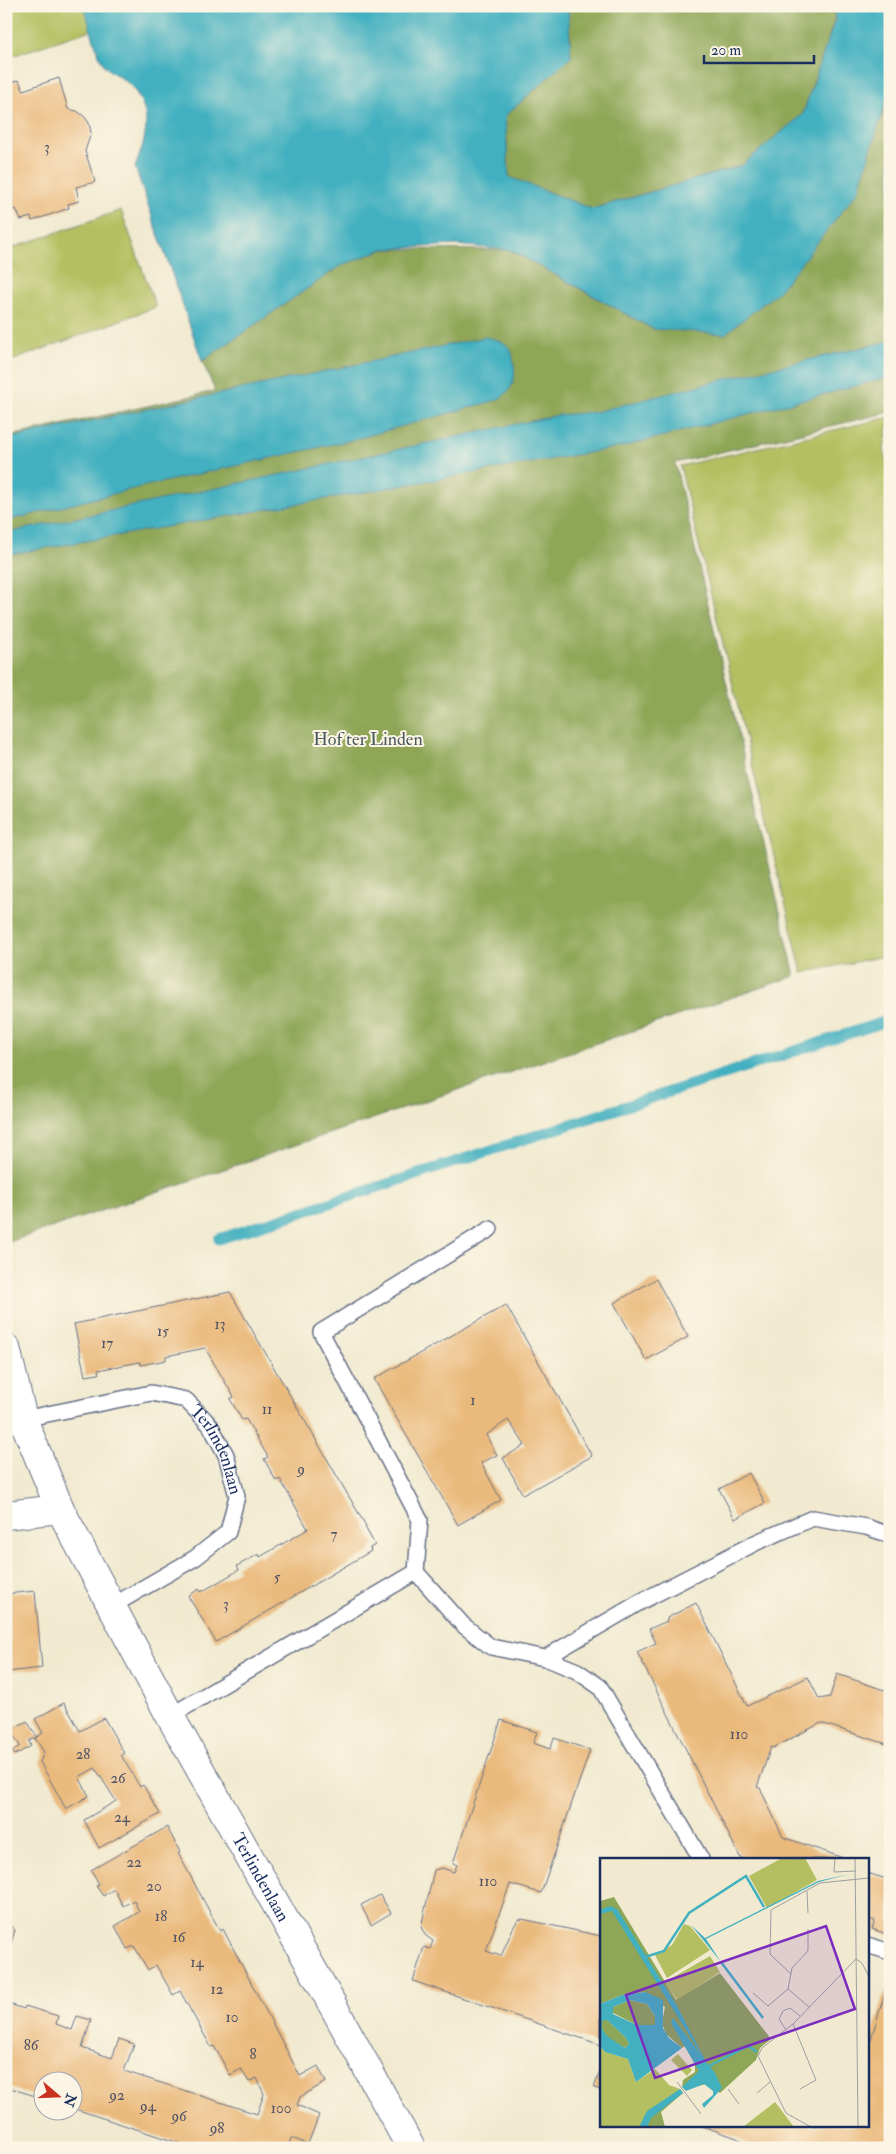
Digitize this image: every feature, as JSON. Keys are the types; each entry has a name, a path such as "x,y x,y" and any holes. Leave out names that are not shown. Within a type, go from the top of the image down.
{"street":[{"name":"Terlindenlaan","path":"6,1348 23,1418 60,1510 170,1716 326,1993 410,2148"},
{"path":"6,1515 60,1510"}],"lane":[{"path":"490,1229 321,1332 420,1520 416,1572 463,1626 491,1646 545,1658 578,1671 600,1687 700,1858"},
{"name":"Terlindenlaan","path":"23,1418 151,1393 186,1400 210,1425 226,1456 237,1496 228,1532 195,1558 112,1606"},
{"path":"545,1658 651,1597 757,1542 813,1518 866,1527 890,1535"},
{"path":"170,1716 416,1572"},
{"path":"868,1945 890,1952"}],"green space":[{"path":"6,6 84,6 91,30 6,58"},
{"path":"568,6 834,6 835,19 803,114 741,166 592,209 509,177 505,116 571,57"},
{"name":"Hof ter Linden","path":"890,88 890,412 675,463 795,976 6,1243 6,437 215,391 202,361 340,266 383,249 510,250 653,329 858,191"},
{"path":"121,210 156,307 6,363 6,250"},
{"path":"890,417 884,449 890,475 890,955 802,973 680,466"}],"water":[{"path":"84,6 568,6 571,57 505,116 509,177 592,209 741,166 803,114 835,20 834,6 890,6 890,88 858,191 779,291 725,334 653,329 511,250 456,245 383,249 340,266 202,361 135,167 145,134 145,114 142,104 129,84 109,70 101,60"},
{"path":"486,337 508,346 513,356 514,376 512,385 497,400 352,440 140,487 6,521 6,439"},
{"path":"890,341 890,377 621,447 6,555 6,533 559,415 595,412 725,379"}],"building":[{"path":"59,78 68,109 77,111 89,123 91,133 85,151 95,182 76,187 79,201 68,204 69,208 32,221 31,217 21,220 16,209 6,212 6,84 19,80 23,90"},
{"path":"656,1279 688,1337 646,1360 614,1303"},
{"path":"230,1292 366,1526 375,1545 370,1548 371,1551 216,1642 188,1596 199,1589 201,1592 239,1570 237,1566 259,1554 260,1557 308,1529 280,1479 276,1481 264,1459 268,1457 246,1419 242,1420 230,1399 234,1397 205,1348 166,1356 166,1360 141,1365 140,1362 98,1370 99,1374 85,1376 74,1324"},
{"path":"506,1305 592,1456 523,1495 503,1458 525,1445 508,1420 486,1435 497,1455 481,1463 501,1500 458,1525 374,1379"},
{"path":"749,1473 765,1503 735,1519 719,1489"},
{"path":"35,1591 42,1668 6,1672 6,1594"},
{"path":"696,1603 747,1706 808,1677 819,1699 830,1697 837,1674 890,1692 890,1745 821,1723 773,1748 771,1747 757,1787 760,1788 783,1837 843,1858 740,1858 637,1652 656,1643 649,1629 667,1621 667,1618"},
{"path":"64,1703 80,1731 104,1718 124,1753 121,1755 140,1787 143,1785 160,1814 99,1848 84,1820 116,1801 95,1768 79,1777 89,1796 66,1809 40,1762 44,1752 35,1738 43,1733 35,1719"},
{"path":"501,1720 537,1732 533,1743 550,1749 554,1738 590,1750 541,1893 510,1884 486,1951 501,1956 513,1928 518,1920 522,1919 600,1936 600,2045 413,1981 424,1947 430,1949 433,1941 425,1935 421,1927 434,1870 442,1868 454,1872 457,1865 453,1863"},
{"path":"27,1721 37,1737 29,1741 31,1746 15,1755 12,1751 20,1746 10,1730"},
{"path":"167,1827 180,1852 178,1853 220,1931 223,1929 300,2076 318,2066 326,2082 300,2097 297,2105 319,2115 308,2144 291,2138 288,2148 194,2148 82,2111 82,2072 32,2072 32,2095 6,2087 6,2003 24,2009 25,2006 58,2016 56,2024 72,2030 77,2016 91,2020 82,2048 112,2058 119,2039 134,2044 124,2071 257,2114 264,2094 257,2078 249,2082 241,2069 230,2075 214,2046 211,2047 180,1991 173,1995 156,1965 148,1970 134,1946 127,1949 115,1926 139,1912 134,1900 123,1906 114,1889 103,1896 96,1886 99,1884 91,1870"},
{"path":"868,1873 890,1880 890,1935 872,1929 875,1921 868,1918"},
{"path":"380,1895 391,1913 371,1925 361,1905"},
{"path":"6,1922 15,1930 7,1957 6,1957"},
{"path":"890,1990 890,2148 752,2148 737,2138 702,2126 868,2126 868,2049 885,1993"},
{"path":"600,2071 600,2090 594,2088"}],"waterway":[{"path":"219,1239 890,1020"}]}
